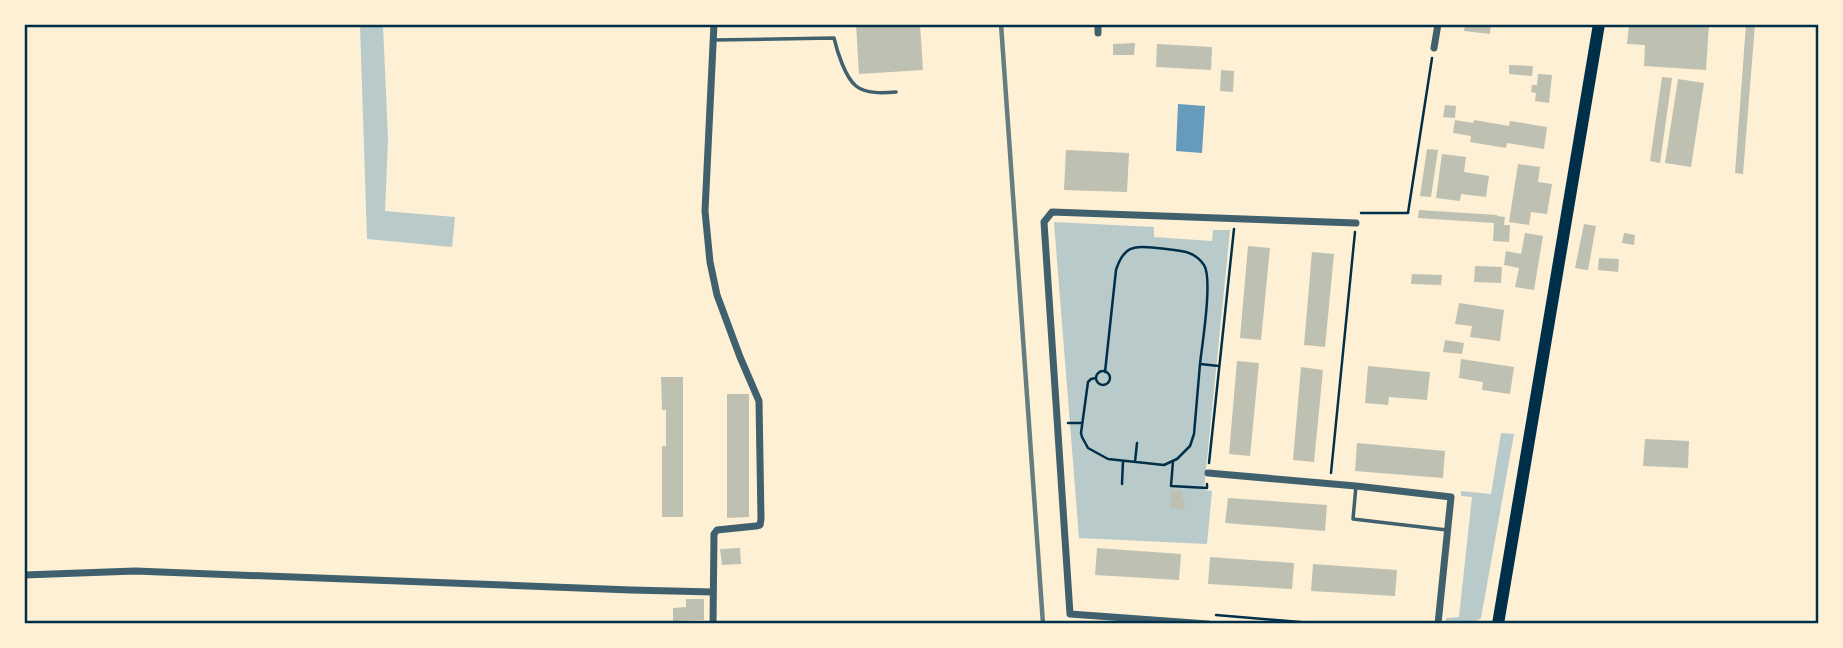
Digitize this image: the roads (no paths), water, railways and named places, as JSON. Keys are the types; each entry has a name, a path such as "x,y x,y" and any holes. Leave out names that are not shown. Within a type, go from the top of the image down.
{"main road":[{"path":"1498,624 1599,24"}],"street":[{"path":"713,624 715,534 717,530 760,525 761,519 759,401 717,295 706,236 714,24"},
{"path":"1434,48 1438,24"},
{"path":"1208,624 1070,614 1044,222 1052,212 1356,223"},
{"path":"1208,473 1356,486 1451,498 1438,624"},
{"path":"24,575 135,571 713,592"}],"lane":[{"path":"713,40 834,38 841,62 856,86 876,93 896,92"},
{"path":"1356,486 1353,519 1448,530"}],"water":[{"path":"1178,104 1205,106 1202,153 1176,151"}],"railway":[{"path":"1001,24 1043,624"}]}
